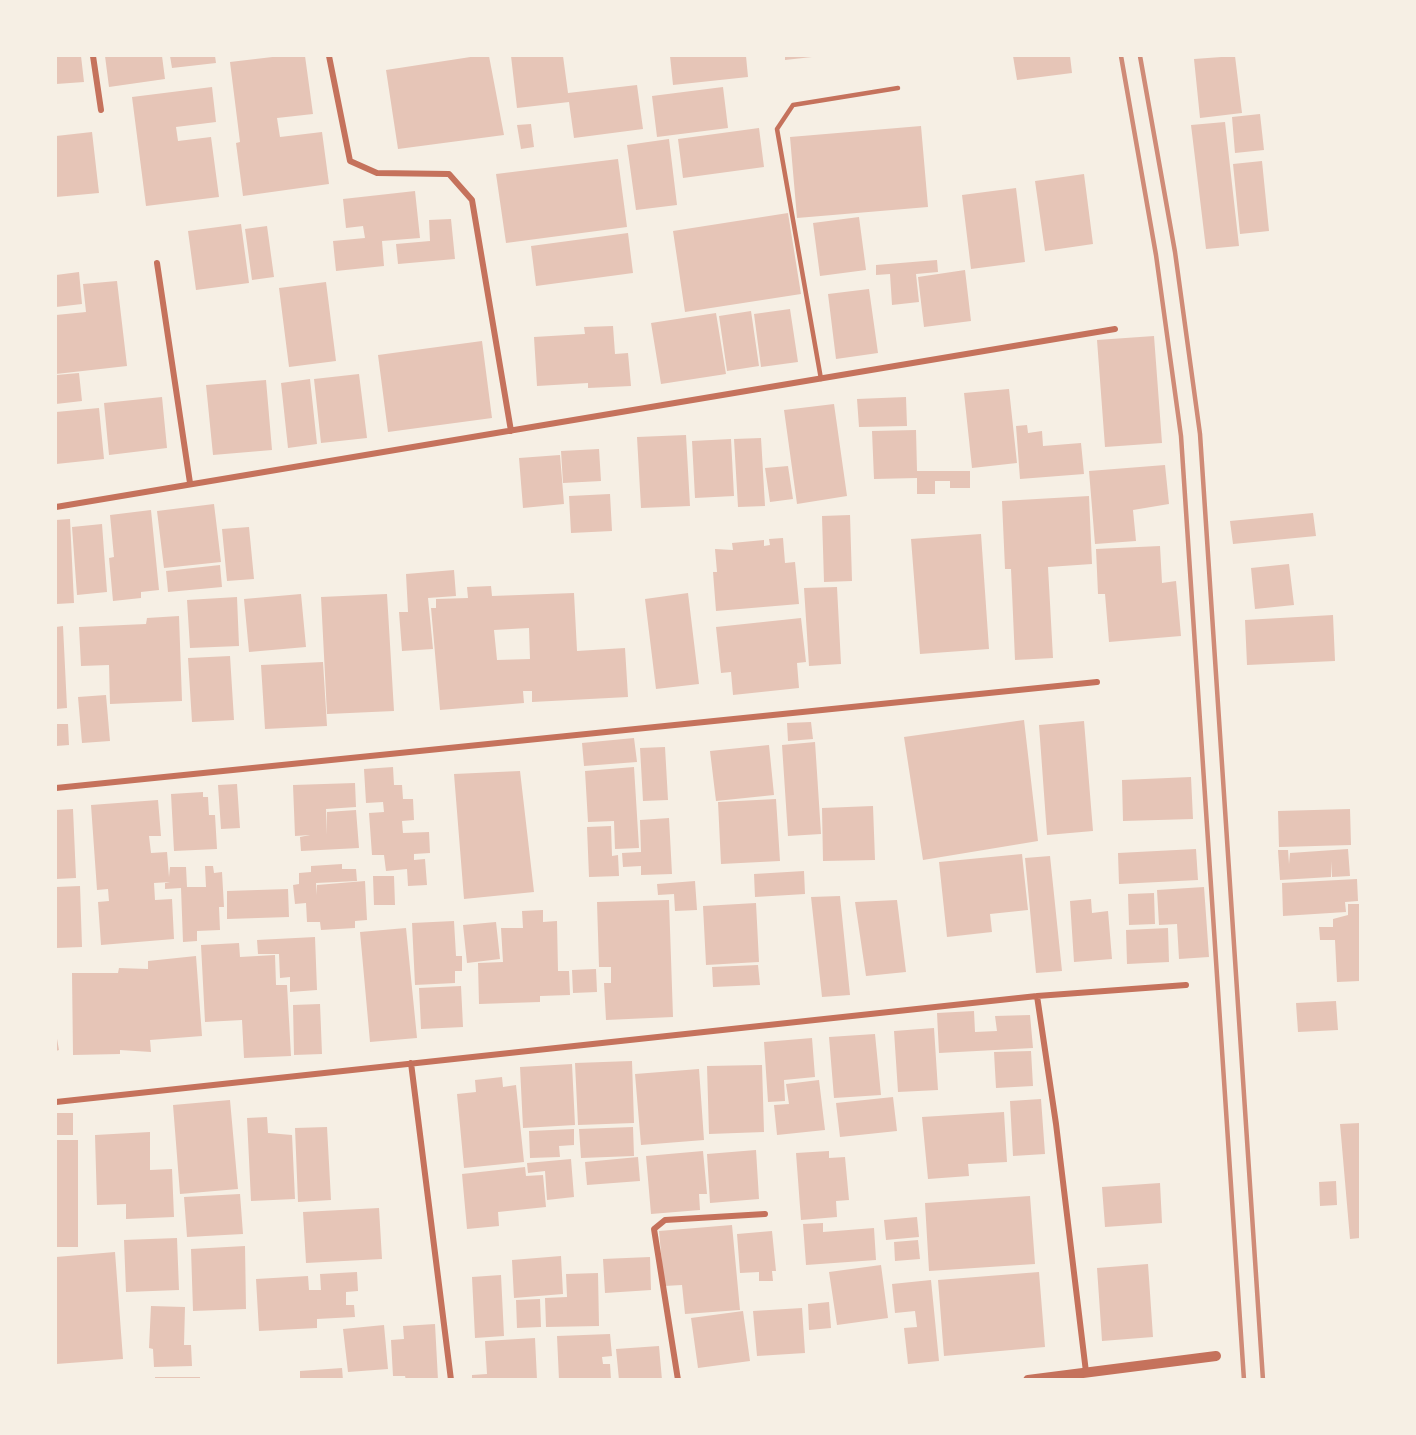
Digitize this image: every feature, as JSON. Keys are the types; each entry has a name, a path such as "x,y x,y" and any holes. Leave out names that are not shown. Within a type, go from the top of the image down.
{"street":[{"path":"93,56 101,110"},
{"path":"329,56 350,161 377,173 449,174 472,200 511,431"},
{"path":"157,263 190,483"},
{"path":"56,507 1115,329"},
{"path":"56,788 1097,682"},
{"path":"56,1102 1037,996 1186,985"},
{"path":"1037,996 1056,1124 1086,1372"},
{"path":"411,1063 451,1380"},
{"path":"678,1380 654,1229 665,1220 765,1214"},
{"path":"1028,1380 1216,1356"}],"lane":[{"path":"821,379 777,129 793,105 898,88"}],"building":[{"path":"56,56 81,56 84,82 56,84"},
{"path":"105,56 162,56 165,79 109,87"},
{"path":"170,56 215,56 216,63 172,68"},
{"path":"281,56 305,56 313,114 277,118 280,137 322,132 329,184 243,196 236,143 240,142 230,62"},
{"path":"489,56 504,135 398,149 386,70"},
{"path":"511,56 563,56 568,93 637,85 643,129 574,138 569,102 517,108"},
{"path":"670,56 746,56 748,77 673,85"},
{"path":"785,56 811,56 812,57 785,60"},
{"path":"1013,56 1070,56 1072,73 1017,80"},
{"path":"1235,56 1242,113 1200,118 1194,59"},
{"path":"212,87 216,122 176,127 178,141 211,137 219,197 146,206 132,97"},
{"path":"723,87 728,128 657,137 652,96"},
{"path":"1260,114 1264,150 1235,153 1232,117"},
{"path":"1225,122 1239,246 1206,249 1191,125"},
{"path":"531,124 534,147 521,149 517,125"},
{"path":"921,126 928,207 797,218 790,137"},
{"path":"759,128 764,167 683,178 678,139"},
{"path":"92,132 99,193 56,197 56,136"},
{"path":"669,139 677,205 636,210 627,145"},
{"path":"618,159 627,227 506,243 496,174"},
{"path":"1262,161 1269,231 1240,234 1233,164"},
{"path":"1084,174 1093,244 1045,251 1035,181"},
{"path":"1016,188 1025,262 971,269 962,195"},
{"path":"415,191 420,238 382,241 384,266 336,271 333,241 365,238 363,226 346,228 343,199"},
{"path":"788,213 801,294 685,312 673,231"},
{"path":"859,217 866,270 820,276 813,223"},
{"path":"451,219 455,259 398,264 396,244 430,241 429,220"},
{"path":"241,224 249,283 196,290 188,231"},
{"path":"267,226 274,277 252,280 245,229"},
{"path":"628,233 633,273 536,286 531,246"},
{"path":"937,260 938,272 916,274 919,302 892,305 890,274 876,275 876,265"},
{"path":"965,270 971,321 924,327 918,277"},
{"path":"79,272 82,304 56,307 56,275"},
{"path":"117,281 127,366 56,374 56,315 86,312 83,284"},
{"path":"326,282 336,361 289,367 279,288"},
{"path":"869,289 878,353 836,359 828,294"},
{"path":"790,309 798,362 761,367 754,314"},
{"path":"751,311 759,366 727,371 719,316"},
{"path":"716,313 726,374 661,384 651,323"},
{"path":"613,326 615,354 628,353 631,386 588,388 588,383 537,386 534,337 585,334 584,327"},
{"path":"1154,336 1162,443 1105,447 1097,340"},
{"path":"482,341 492,418 388,432 378,355"},
{"path":"79,373 82,401 56,404 56,375"},
{"path":"359,374 367,438 321,443 314,379"},
{"path":"310,379 317,444 288,448 281,383"},
{"path":"266,380 272,450 213,455 206,385"},
{"path":"1009,389 1017,463 972,468 964,393"},
{"path":"162,397 167,448 109,455 104,403"},
{"path":"906,397 907,426 859,427 857,399"},
{"path":"834,404 847,496 797,504 784,410"},
{"path":"99,408 104,459 56,464 56,412"},
{"path":"1027,425 1028,433 1042,431 1043,446 1081,443 1084,474 1020,479 1016,426"},
{"path":"916,430 917,471 970,471 970,488 950,488 950,481 935,481 935,494 917,494 917,478 874,479 872,431"},
{"path":"686,435 690,506 641,508 637,437"},
{"path":"761,438 765,506 738,507 734,439"},
{"path":"731,439 734,496 695,498 692,441"},
{"path":"599,449 601,481 563,483 561,451"},
{"path":"560,455 564,504 523,508 519,458"},
{"path":"1165,465 1169,504 1133,510 1136,541 1095,544 1089,471"},
{"path":"788,466 793,499 770,502 765,468"},
{"path":"610,494 612,531 571,533 569,496"},
{"path":"1089,496 1092,564 1048,567 1053,658 1015,660 1011,569 1005,569 1002,501"},
{"path":"214,504 221,562 164,568 157,511"},
{"path":"151,510 159,590 141,592 141,598 113,601 109,558 114,557 110,515"},
{"path":"1313,513 1316,536 1233,544 1230,521"},
{"path":"850,515 852,581 824,582 822,516"},
{"path":"70,519 74,603 56,604 56,520"},
{"path":"102,524 107,592 77,595 72,527"},
{"path":"249,527 254,579 227,581 222,529"},
{"path":"981,534 989,649 920,654 911,539"},
{"path":"783,538 785,563 795,562 799,604 716,611 713,572 717,572 715,549 733,550 732,543 764,540 764,546 770,545 769,539"},
{"path":"1160,546 1162,583 1176,581 1181,636 1109,642 1105,594 1098,594 1096,549"},
{"path":"1289,564 1294,605 1255,609 1251,568"},
{"path":"220,565 222,587 168,592 166,571"},
{"path":"454,570 456,596 428,598 433,649 402,651 399,612 408,612 406,574"},
{"path":"491,586 492,596 574,593 577,651 625,648 628,697 532,702 532,691 523,691 524,703 440,710 431,608 436,608 436,599 468,598 467,587","holes":["529,628 530,659 497,660 494,630"]},
{"path":"837,587 841,664 809,666 804,588"},
{"path":"688,593 699,684 656,689 645,599"},
{"path":"301,594 306,647 249,652 244,599"},
{"path":"387,594 394,711 327,714 321,597"},
{"path":"237,597 239,646 190,648 187,600"},
{"path":"1333,615 1335,661 1247,665 1245,620"},
{"path":"179,616 182,701 110,704 109,665 81,666 79,627 146,624 147,618"},
{"path":"801,618 806,662 797,663 799,688 733,695 731,672 721,673 716,627"},
{"path":"63,626 67,708 56,709 56,627"},
{"path":"230,656 234,720 192,722 188,658"},
{"path":"323,662 327,726 265,729 261,665"},
{"path":"106,695 110,741 82,743 78,697"},
{"path":"1024,720 1038,841 923,860 904,737"},
{"path":"1084,721 1093,831 1047,835 1039,725"},
{"path":"811,722 813,739 788,741 787,723"},
{"path":"56,724 68,724 69,745 56,746"},
{"path":"634,738 637,762 584,766 582,743"},
{"path":"815,742 821,834 788,836 782,745"},
{"path":"769,745 774,795 716,801 710,751"},
{"path":"665,747 668,800 643,801 640,748"},
{"path":"393,767 394,785 402,785 403,799 413,799 414,820 402,821 403,833 429,832 430,853 414,854 414,860 425,859 427,885 408,886 407,869 386,871 384,855 372,855 369,813 384,812 383,802 366,803 364,769"},
{"path":"634,767 639,848 615,849 614,821 588,822 585,771"},
{"path":"520,771 534,892 464,899 454,774"},
{"path":"1191,777 1193,819 1123,821 1122,780"},
{"path":"355,783 356,807 326,809 327,835 327,812 356,810 359,848 301,851 300,837 310,835 295,836 293,785"},
{"path":"237,784 240,828 221,829 218,785"},
{"path":"203,792 203,797 208,797 209,815 215,815 217,849 174,851 171,794"},
{"path":"776,799 780,861 721,864 718,802"},
{"path":"158,800 161,836 149,836 151,853 167,852 169,877 170,867 186,867 187,887 206,887 205,866 213,866 214,873 222,872 224,907 219,907 220,930 197,931 197,941 183,942 181,888 165,889 165,883 170,882 154,883 155,900 172,899 174,939 101,945 98,902 109,901 108,889 97,890 91,805"},
{"path":"873,806 875,860 823,861 822,808"},
{"path":"73,809 76,878 56,879 56,810"},
{"path":"1350,809 1351,845 1279,847 1278,811"},
{"path":"669,818 672,874 641,875 641,866 623,867 622,853 641,852 640,820"},
{"path":"611,826 612,856 618,855 619,876 589,877 587,827"},
{"path":"1196,849 1198,880 1119,884 1118,853"},
{"path":"1348,849 1350,876 1332,877 1331,861 1331,877 1280,880 1278,850 1288,850 1289,864 1290,853"},
{"path":"1022,854 1028,910 990,914 992,932 947,937 939,862"},
{"path":"1050,856 1062,971 1036,973 1025,858"},
{"path":"342,864 342,869 356,869 357,881 316,883 317,895 317,885 365,881 367,920 355,921 355,928 321,930 320,922 307,922 306,903 295,904 293,885 299,884 299,873 311,872 311,866"},
{"path":"804,871 805,894 755,897 754,874"},
{"path":"373,876 394,876 395,905 374,905"},
{"path":"1357,879 1358,901 1345,902 1346,912 1283,916 1282,883"},
{"path":"695,881 697,910 675,911 674,894 658,895 657,884"},
{"path":"80,886 82,947 56,948 56,887"},
{"path":"1204,887 1209,957 1179,959 1177,924 1159,925 1157,890"},
{"path":"288,889 289,917 227,919 227,891"},
{"path":"1154,893 1155,924 1129,925 1128,894"},
{"path":"840,896 850,995 822,997 811,897"},
{"path":"1091,899 1092,913 1108,911 1112,959 1074,962 1070,901"},
{"path":"669,900 673,1017 606,1020 604,983 611,983 611,967 599,967 597,902"},
{"path":"897,900 906,972 866,976 855,902"},
{"path":"756,903 759,962 706,965 703,906"},
{"path":"1348,904 1360,904 1360,981 1337,982 1335,940 1320,940 1319,927 1333,927 1333,919 1348,915"},
{"path":"543,910 543,922 557,921 558,971 569,971 570,995 540,996 540,1002 479,1004 478,963 503,962 501,928 523,928 522,911"},
{"path":"454,921 456,956 462,956 462,971 455,971 455,983 415,985 412,923"},
{"path":"496,922 500,959 467,963 463,925"},
{"path":"406,928 417,1038 370,1042 360,932"},
{"path":"1168,928 1169,962 1127,964 1126,930"},
{"path":"315,937 317,990 290,992 290,977 280,978 279,954 258,954 257,940"},
{"path":"239,943 240,957 275,955 276,985 287,985 291,1056 244,1058 242,1020 205,1022 201,945"},
{"path":"196,956 202,1036 150,1040 151,1052 120,1050 120,1054 73,1055 72,973 118,973 119,968 148,969 148,961"},
{"path":"758,965 760,985 713,987 712,967"},
{"path":"596,969 597,992 573,993 572,970"},
{"path":"461,986 463,1027 421,1029 419,988"},
{"path":"1336,1001 1338,1030 1298,1032 1296,1003"},
{"path":"320,1004 322,1054 294,1055 293,1005"},
{"path":"974,1011 975,1032 997,1031 995,1016 1030,1015 1033,1048 939,1053 937,1013"},
{"path":"934,1028 938,1090 898,1092 894,1031"},
{"path":"56,1033 59,1050 56,1051"},
{"path":"875,1034 881,1095 834,1098 829,1037"},
{"path":"812,1038 815,1077 784,1080 785,1101 768,1102 764,1042"},
{"path":"1031,1051 1033,1086 996,1088 994,1052"},
{"path":"632,1061 634,1123 578,1125 575,1063"},
{"path":"572,1064 575,1125 523,1128 520,1067"},
{"path":"762,1065 764,1132 709,1134 707,1066"},
{"path":"699,1069 704,1140 641,1145 635,1074"},
{"path":"502,1077 503,1087 516,1085 524,1162 464,1168 457,1094 476,1092 475,1080"},
{"path":"819,1080 825,1130 777,1135 774,1105 789,1104 786,1084"},
{"path":"893,1097 897,1131 840,1137 836,1103"},
{"path":"1041,1099 1045,1154 1013,1156 1010,1101"},
{"path":"230,1100 238,1189 180,1194 173,1105"},
{"path":"1004,1112 1007,1162 968,1164 969,1176 928,1179 922,1117"},
{"path":"56,1113 73,1113 73,1135 56,1135"},
{"path":"267,1117 268,1133 292,1135 295,1199 251,1201 247,1118"},
{"path":"1360,1123 1360,1238 1350,1239 1340,1124"},
{"path":"327,1127 331,1200 298,1202 295,1128"},
{"path":"633,1127 634,1156 581,1158 579,1129"},
{"path":"574,1129 574,1145 559,1146 560,1157 530,1158 529,1131"},
{"path":"150,1132 150,1170 172,1169 174,1217 126,1219 126,1204 97,1205 95,1135"},
{"path":"56,1140 78,1140 78,1247 56,1247"},
{"path":"756,1150 759,1199 710,1203 707,1154"},
{"path":"703,1151 707,1194 699,1194 700,1210 651,1214 646,1156"},
{"path":"829,1151 829,1158 845,1157 849,1200 836,1201 837,1217 801,1220 796,1153"},
{"path":"638,1157 640,1181 587,1185 585,1162"},
{"path":"571,1159 574,1197 547,1200 545,1171 528,1173 527,1163"},
{"path":"525,1167 526,1176 543,1175 546,1207 498,1212 499,1226 467,1229 462,1174"},
{"path":"1336,1181 1337,1205 1320,1206 1319,1182"},
{"path":"1160,1183 1162,1223 1105,1227 1102,1187"},
{"path":"240,1194 243,1234 187,1237 184,1197"},
{"path":"1030,1196 1035,1264 929,1271 925,1203"},
{"path":"379,1208 382,1259 306,1263 303,1212"},
{"path":"917,1217 919,1237 886,1240 884,1220"},
{"path":"823,1223 823,1232 874,1228 876,1260 806,1265 803,1224"},
{"path":"732,1225 740,1310 685,1314 682,1285 664,1286 659,1231"},
{"path":"772,1231 776,1271 772,1271 773,1281 759,1281 759,1272 740,1273 737,1234"},
{"path":"177,1238 179,1290 126,1292 124,1240"},
{"path":"918,1240 920,1259 895,1261 894,1242"},
{"path":"245,1246 246,1309 193,1311 191,1249"},
{"path":"115,1252 123,1359 56,1364 56,1257"},
{"path":"561,1256 563,1294 514,1298 512,1260"},
{"path":"650,1257 651,1290 605,1293 603,1259"},
{"path":"1148,1264 1153,1337 1102,1341 1097,1268"},
{"path":"881,1265 888,1318 837,1325 829,1272"},
{"path":"357,1272 358,1291 346,1292 346,1305 354,1305 355,1317 317,1319 317,1328 259,1331 256,1279 308,1276 309,1290 321,1290 320,1274"},
{"path":"1039,1272 1045,1347 944,1356 938,1280"},
{"path":"598,1273 599,1326 546,1327 545,1298 567,1297 566,1274"},
{"path":"501,1275 504,1336 475,1338 472,1277"},
{"path":"931,1280 939,1361 908,1364 904,1328 917,1327 915,1311 895,1313 892,1284"},
{"path":"540,1299 541,1327 517,1328 516,1300"},
{"path":"829,1302 831,1328 809,1330 808,1304"},
{"path":"151,1306 185,1307 184,1345 191,1345 192,1366 154,1367 153,1349 149,1348"},
{"path":"802,1308 805,1353 757,1356 753,1311"},
{"path":"743,1311 750,1361 698,1368 691,1318"},
{"path":"435,1324 438,1380 406,1380 405,1376 393,1376 391,1340 404,1339 403,1326"},
{"path":"384,1325 388,1369 348,1372 343,1329"},
{"path":"610,1334 612,1356 602,1357 603,1364 610,1364 611,1380 559,1380 557,1336"},
{"path":"535,1338 537,1380 472,1380 472,1375 487,1374 485,1341"},
{"path":"659,1346 662,1380 619,1380 616,1349"},
{"path":"342,1368 343,1380 300,1380 300,1371"},
{"path":"155,1377 200,1377 200,1380 155,1380"}],"railway":[{"path":"1121,56 1156,255 1181,436 1244,1380"},
{"path":"1140,56 1175,252 1200,434 1263,1380"}]}
